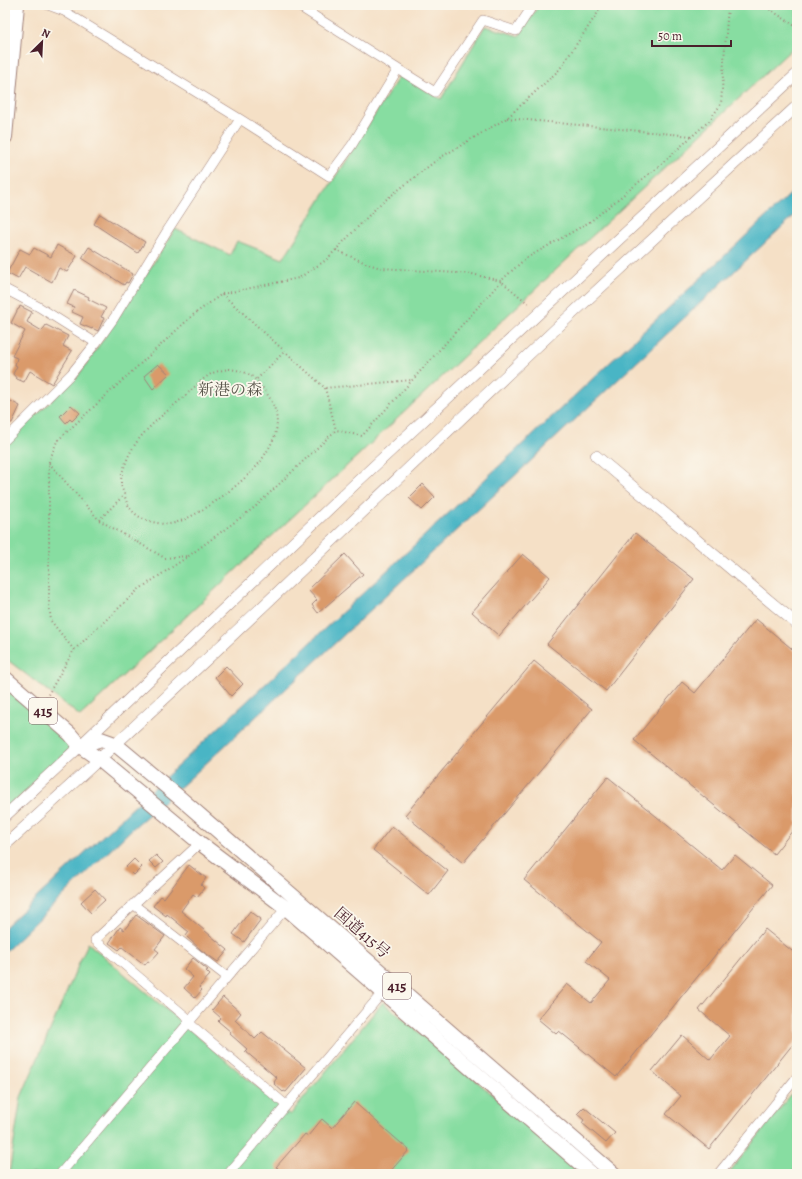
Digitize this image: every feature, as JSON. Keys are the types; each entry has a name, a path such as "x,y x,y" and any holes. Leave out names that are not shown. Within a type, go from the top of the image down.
{"highway":[{"path":"5,137 6,108 17,5"},
{"name":"国道415号","path":"5,678 70,734 80,746 100,760 200,843 286,908 383,992 584,1172"},
{"name":"国道415号","path":"80,746 101,739 116,744 614,1174"}],"street":[{"path":"48,5 64,11 240,119 329,176 352,145 398,69"},
{"path":"297,5 435,92 483,20 516,31 533,5"},
{"path":"5,816 357,482 797,74"},
{"path":"5,845 100,760 381,496 561,324 797,106"},
{"path":"5,440 71,374 96,343 114,318 167,231 240,119"},
{"path":"5,289 39,307 96,343"},
{"path":"596,456 797,624"},
{"path":"200,843 95,940 286,1105"},
{"path":"133,904 227,978"},
{"path":"60,1174 286,908"},
{"path":"228,1174 383,992"},
{"path":"718,1174 797,1077"}],"path":[{"path":"74,650 51,621 49,604 49,462 57,441 193,315 222,294 299,278 326,260 380,205 432,164 507,118 559,70 603,5"},
{"path":"336,430 362,436 502,281 525,259 591,221 660,165 709,121 721,104 728,5"},
{"path":"763,5 797,27"},
{"path":"507,118 692,136"},
{"path":"336,250 368,264 382,268 472,274 502,281 530,305"},
{"path":"222,294 325,388 336,430"},
{"path":"257,379 285,351"},
{"path":"229,369 235,369 257,379 273,403 276,413 276,431 268,450 261,461 230,490 183,521 176,524 166,525 151,522 130,510 124,495 121,481 124,467 130,451 148,427 211,374 229,369"},
{"path":"325,388 413,380"},
{"path":"46,698 74,650 138,590 190,556 255,507 336,430"},
{"path":"49,462 99,520 165,558 190,556"},
{"path":"99,520 124,495"},
{"path":"788,1174 788,1171 797,1163"}],"green space":[{"name":"新港の森","path":"539,5 797,5 797,44 80,716 5,658 5,444 78,376 128,303 175,229 230,255 237,241 283,259 400,75 441,99 485,26 519,36"},
{"path":"5,689 75,745 5,811"},
{"path":"88,943 290,1115 383,1002 577,1166 571,1174 9,1174 21,1097"},
{"path":"797,1087 797,1174 728,1174"}],"water":[{"path":"797,188 797,213 186,782 132,829 5,952 5,927"}],"building":[{"path":"100,214 145,242 138,253 94,224"},
{"path":"57,245 77,256 67,272 59,268 52,282 25,267 18,279 7,273 20,249 30,254 34,248 51,257"},
{"path":"89,247 133,274 128,283 126,282 124,285 82,258"},
{"path":"74,290 89,297 88,299 106,308 101,317 104,318 98,331 80,324 83,317 72,312 74,307 67,304"},
{"path":"20,306 32,312 27,322 42,331 46,325 68,336 63,346 72,351 52,384 30,371 24,382 17,379 13,374 17,366 15,365 17,358 12,356 25,331 11,323"},
{"path":"158,364 169,374 153,389 144,376"},
{"path":"5,398 20,406 12,423 5,422"},
{"path":"71,405 80,413 72,421 70,419 66,423 60,416"},
{"path":"423,484 435,497 422,510 409,498"},
{"path":"635,533 694,579 606,691 547,644"},
{"path":"345,554 363,574 318,613 312,605 317,600 308,590"},
{"path":"523,554 550,577 499,636 472,612"},
{"path":"756,619 797,653 797,825 774,854 634,740 682,682 695,693"},
{"path":"534,661 592,709 463,863 405,815"},
{"path":"226,666 243,684 231,696 215,677"},
{"path":"608,777 722,870 735,855 772,885 616,1077 559,1031 556,1034 538,1019 567,984 591,1003 610,980 586,961 601,942 524,880"},
{"path":"392,826 448,871 429,895 373,850"},
{"path":"156,855 163,862 156,868 149,861"},
{"path":"134,859 142,867 134,875 126,867"},
{"path":"189,865 206,878 201,885 204,888 197,897 193,894 181,911 228,950 218,962 201,950 186,936 189,932 167,914 166,916 153,906 161,896 164,898"},
{"path":"95,889 105,900 91,913 81,902"},
{"path":"250,911 261,919 244,942 233,934"},
{"path":"136,915 165,936 155,949 159,952 150,962 148,961 145,965 122,947 119,950 109,943 120,927 124,930"},
{"path":"765,929 797,955 797,1039 709,1149 666,1114 681,1096 652,1071 682,1035 710,1060 730,1036 699,1010"},
{"path":"193,958 208,970 206,971 210,975 199,987 202,990 195,998 184,988 193,977 184,969"},
{"path":"223,997 241,1013 235,1020 255,1039 262,1032 306,1068 286,1092 283,1092 274,1084 277,1078 245,1051 247,1049 218,1021 221,1018 212,1010"},
{"path":"354,1102 409,1150 388,1174 282,1174 277,1169 278,1168 276,1167 305,1134 308,1136 322,1119 332,1128"},
{"path":"584,1107 615,1133 606,1143 582,1123 584,1120 577,1114"}]}
